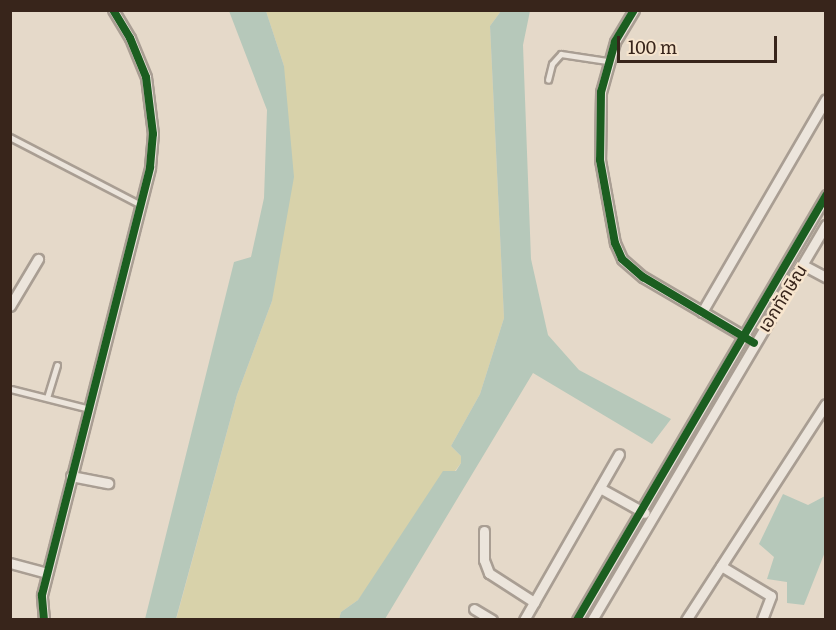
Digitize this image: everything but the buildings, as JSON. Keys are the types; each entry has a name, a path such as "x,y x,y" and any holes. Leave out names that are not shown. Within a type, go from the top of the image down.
{"street":[{"path":"44,620 42,595 47,573 150,167 150,106 142,65 113,10"},
{"path":"634,10 608,62 601,92 600,160 615,243 622,259 634,271 754,343"},
{"path":"702,312 825,99"},
{"path":"577,620 825,195"},
{"name":"เอกทักษิณ","path":"592,620 825,225"},
{"path":"10,306 38,259"},
{"path":"803,265 825,277"},
{"path":"686,620 825,404"},
{"path":"524,620 619,454"},
{"path":"71,476 108,483"},
{"path":"600,488 652,516"},
{"path":"484,531 484,560 489,573 534,602"},
{"path":"10,563 47,573"},
{"path":"720,566 771,596 762,620"},
{"path":"474,609 492,620"}],"lane":[{"path":"548,80 552,64 561,54 608,62"},
{"path":"10,137 141,205"},
{"path":"47,398 57,365"},
{"path":"11,388 90,409"}],"shaded area":[{"path":"229,11 266,11 284,66 294,177 272,301 237,395 176,619 145,619 234,262 251,257 264,198 267,110"},
{"path":"266,11 501,11 490,26 504,318 480,394 451,446 461,456 461,463 358,600 341,612 339,619 176,620 237,395 272,301 284,66"},
{"path":"501,11 530,11 523,45 531,259 548,335 579,370 671,419 652,444 533,373 385,619 339,619 341,612 358,600 443,471 456,471 461,463 461,456 451,446 480,394 504,318 490,26"},
{"path":"783,494 808,505 825,496 825,552 804,605 787,603 787,582 767,579 774,557 759,544"}],"cycle path":[{"path":"44,620 42,595 150,167 153,134 146,77 130,38 113,10"},
{"path":"634,10 615,42 601,92 600,160 615,243 622,259 643,277 754,343"},
{"path":"577,620 826,195"}]}
